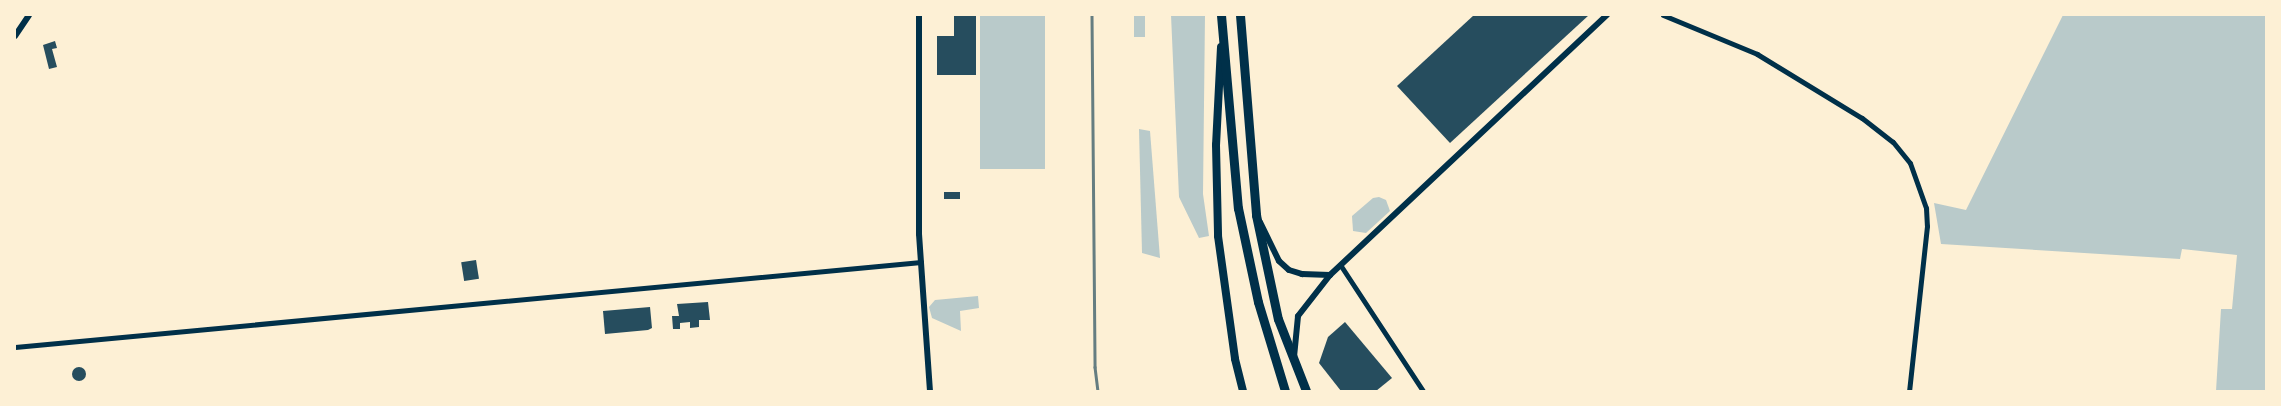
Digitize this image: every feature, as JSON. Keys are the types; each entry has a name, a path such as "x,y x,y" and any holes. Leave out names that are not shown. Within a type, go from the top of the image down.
{"highway":[{"path":"1221,15 1221,40 1238,208 1258,302 1285,391"},
{"path":"1240,15 1256,215 1278,319 1306,391"}],"main road":[{"path":"1221,40 1216,144 1218,236 1234,358 1243,391"}],"street":[{"path":"15,36 29,15"},
{"path":"919,15 921,262 930,391"},
{"path":"1293,359 1298,316 1330,276 1607,15"},
{"path":"1663,15 1757,54 1862,118 1893,142 1910,163 1926,208 1927,226 1909,391"},
{"path":"1256,215 1279,261 1289,270 1302,274 1330,276"},
{"path":"15,347 921,262"},
{"path":"1341,266 1423,391"}],"shaded area":[{"path":"980,15 1045,15 1045,169 980,169"},
{"path":"1134,15 1145,15 1145,37 1134,37"},
{"path":"1171,15 1205,15 1203,194 1209,236 1199,238 1179,197"},
{"path":"2063,15 2266,15 2266,391 2216,391 2221,309 2232,309 2237,255 2182,249 2180,259 1941,244 1934,203 1966,210"},
{"path":"1139,129 1150,131 1160,258 1142,253"},
{"path":"1379,197 1386,200 1390,211 1366,233 1353,231 1352,216 1373,198"},
{"path":"978,296 979,308 960,311 961,331 932,318 929,307 935,300"}],"building":[{"path":"954,15 976,15 976,75 937,75 937,36 954,36"},
{"path":"1474,15 1589,15 1450,143 1397,86"},
{"path":"55,41 57,48 52,49 57,67 49,69 43,45"},
{"path":"944,192 960,192 960,199 944,199"},
{"path":"476,260 479,279 464,281 461,262"},
{"path":"708,302 710,320 699,320 699,327 690,328 690,322 680,323 680,329 673,329 672,316 679,316 677,304"},
{"path":"650,307 652,328 605,334 603,311"},
{"path":"1345,322 1392,378 1376,391 1341,391 1319,363 1328,337"},
{"path":"76,367 82,367 86,374 82,381 76,381 72,377 72,371"}],"railway":[{"path":"1092,15 1095,367 1098,391"}]}
